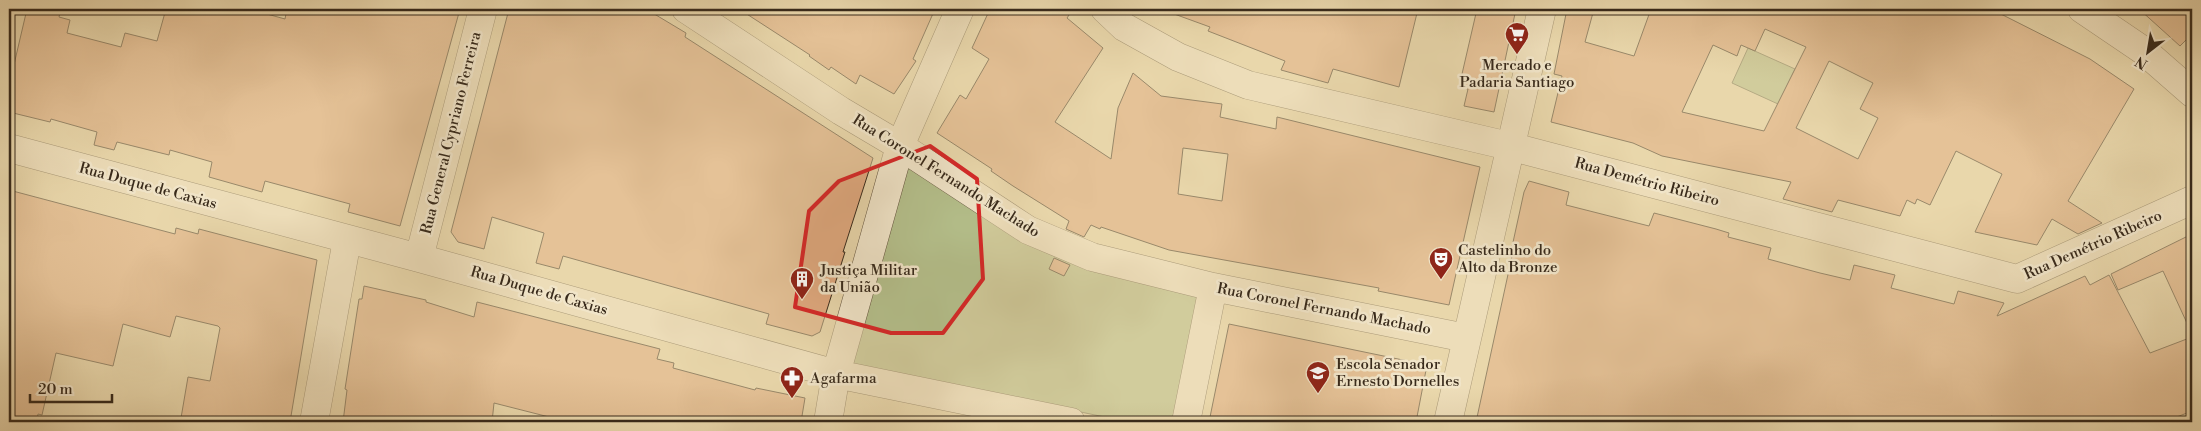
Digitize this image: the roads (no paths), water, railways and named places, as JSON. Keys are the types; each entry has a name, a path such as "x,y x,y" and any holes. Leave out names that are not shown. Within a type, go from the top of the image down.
{"street":[{"name":"Rua General Cypriano Ferreira","path":"419,258 483,9"},
{"name":"Rua Coronel Fernando Machado","path":"686,9 841,111 900,146 1028,230 1092,257 1213,287 1466,338"},
{"path":"828,422 836,374 900,146 960,9"},
{"name":"Rua Demétrio Ribeiro","path":"1105,9 1124,27 1178,57 1248,85 1509,146 2017,279 2192,200"},
{"path":"1448,422 1509,146 1542,9"},
{"path":"2082,9 2144,50 2192,93"},
{"name":"Rua Duque de Caxias","path":"9,148 419,258 836,374 1071,422"},
{"path":"314,422 347,240"},
{"path":"1186,422 1213,287"}],"place":[{"name":"Mercado e Padaria Santiago","path":"1517,55"},
{"name":"Castelinho do Alto da Bronze","path":"1441,280"},
{"name":"Justiça Militar da União","path":"802,300"},
{"name":"Escola Senador Ernesto Dornelles","path":"1318,394"},
{"name":"Agafarma","path":"792,399"}]}
